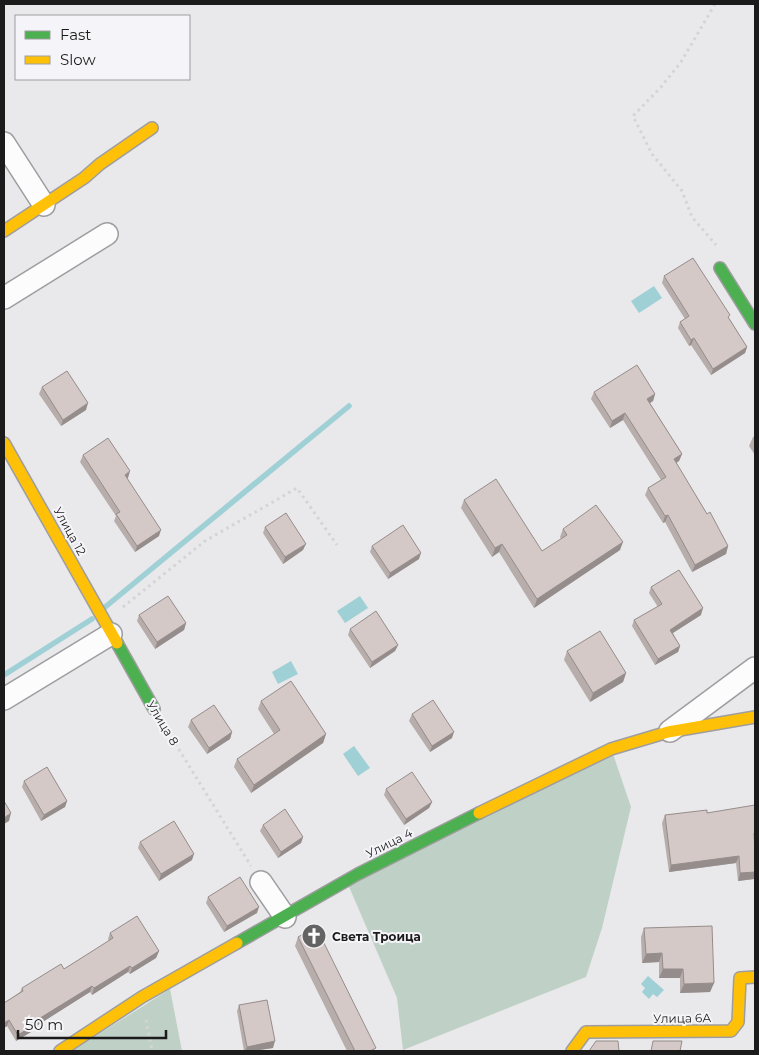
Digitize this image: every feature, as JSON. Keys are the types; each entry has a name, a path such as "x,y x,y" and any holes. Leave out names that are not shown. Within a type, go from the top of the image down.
{"street":[{"path":"4,231 84,178 100,164 152,128"},
{"path":"4,143 44,205"},
{"path":"4,298 107,234"},
{"path":"720,268 755,324"},
{"name":"Улица 12","path":"4,442 109,628"},
{"path":"4,699 109,628"},
{"name":"Улица 8","path":"109,628 154,709"},
{"path":"668,732 755,668"},
{"name":"Улица 4","path":"60,1051 142,998 358,874 536,784 611,749 668,732 755,718"},
{"path":"261,882 284,917"},
{"name":"Улица 6A","path":"572,1051 586,1032 732,1031 738,1022 740,978 755,977"}],"path":[{"path":"714,4 680,62 661,87 633,116 652,154 682,191 692,217 711,242 724,252 720,268"},
{"path":"109,628 205,541 297,488 337,545"},
{"name":"Улица 8","path":"154,709 261,882"}],"green space":[{"path":"612,751 631,807 602,928 586,977 403,1050 397,998 347,882"},
{"path":"170,989 182,1051 72,1051"}],"water":[{"path":"654,286 662,298 639,313 631,301"},
{"path":"360,596 368,608 345,623 337,611"},
{"path":"291,661 298,674 278,684 272,672"},
{"path":"354,746 370,768 358,776 343,754"},
{"path":"648,976 664,990 657,997 653,994 649,999 642,992 645,988 641,984"}],"building":[{"path":"693,258 730,315 728,317 747,347 713,369 694,338 691,340 680,322 689,316 664,276"},
{"path":"637,365 655,394 647,399 682,454 674,459 707,514 710,512 728,546 695,565 668,515 665,516 648,488 666,477 625,413 612,421 594,392"},
{"path":"67,371 88,403 63,420 42,387"},
{"path":"108,438 130,471 125,475 161,530 137,546 116,514 120,512 83,455"},
{"path":"496,479 542,551 567,535 563,529 596,505 623,542 537,599 502,544 495,548 464,500"},
{"path":"286,513 306,544 285,557 265,527"},
{"path":"403,525 421,553 390,573 372,546"},
{"path":"679,570 703,608 670,630 680,646 658,659 634,620 662,604 651,587"},
{"path":"168,596 186,623 157,642 139,615"},
{"path":"376,611 398,645 372,662 350,629"},
{"path":"600,631 626,673 593,693 567,651"},
{"path":"291,681 326,734 254,785 237,759 280,730 261,701"},
{"path":"433,700 454,732 432,746 412,714"},
{"path":"214,705 232,732 209,748 191,720"},
{"path":"47,767 67,801 44,815 24,781"},
{"path":"412,772 432,802 406,819 386,789"},
{"path":"4,801 11,813 4,818"},
{"path":"755,805 755,872 740,873 739,856 671,865 665,815 707,810 707,813"},
{"path":"285,809 303,837 281,852 263,825"},
{"path":"174,821 194,854 161,874 140,842"},
{"path":"240,877 259,907 227,926 208,897"},
{"path":"137,916 159,951 94,988 92,986 32,1023 34,1025 18,1035 9,1020 4,1023 4,1003 23,991 22,988 61,964 64,969 113,938 110,933"},
{"path":"712,926 714,983 684,984 683,969 663,969 662,953 646,954 644,928"},
{"path":"316,927 376,1048 370,1051 355,1051 298,937"},
{"path":"267,1000 275,1041 247,1047 239,1005"},
{"path":"596,1041 618,1041 619,1051 589,1051"},
{"path":"653,1041 682,1041 680,1051 651,1051"}],"waterway":[{"path":"104,608 349,406"},
{"path":"4,675 92,619"}],"traffic: fast":[{"path":"720,268 755,324"},
{"path":"117,643 154,709"},
{"path":"237,943 358,874 479,813"}],"traffic: slow":[{"path":"4,231 84,178 100,164 152,128"},
{"path":"4,443 117,643"},
{"path":"479,813 611,749 668,732 755,717"},
{"path":"60,1051 142,997 237,943"},
{"path":"572,1051 586,1032 731,1031 738,1022 740,978 755,977"}],"place":[{"name":"Света Троица","path":"314,936"}]}
